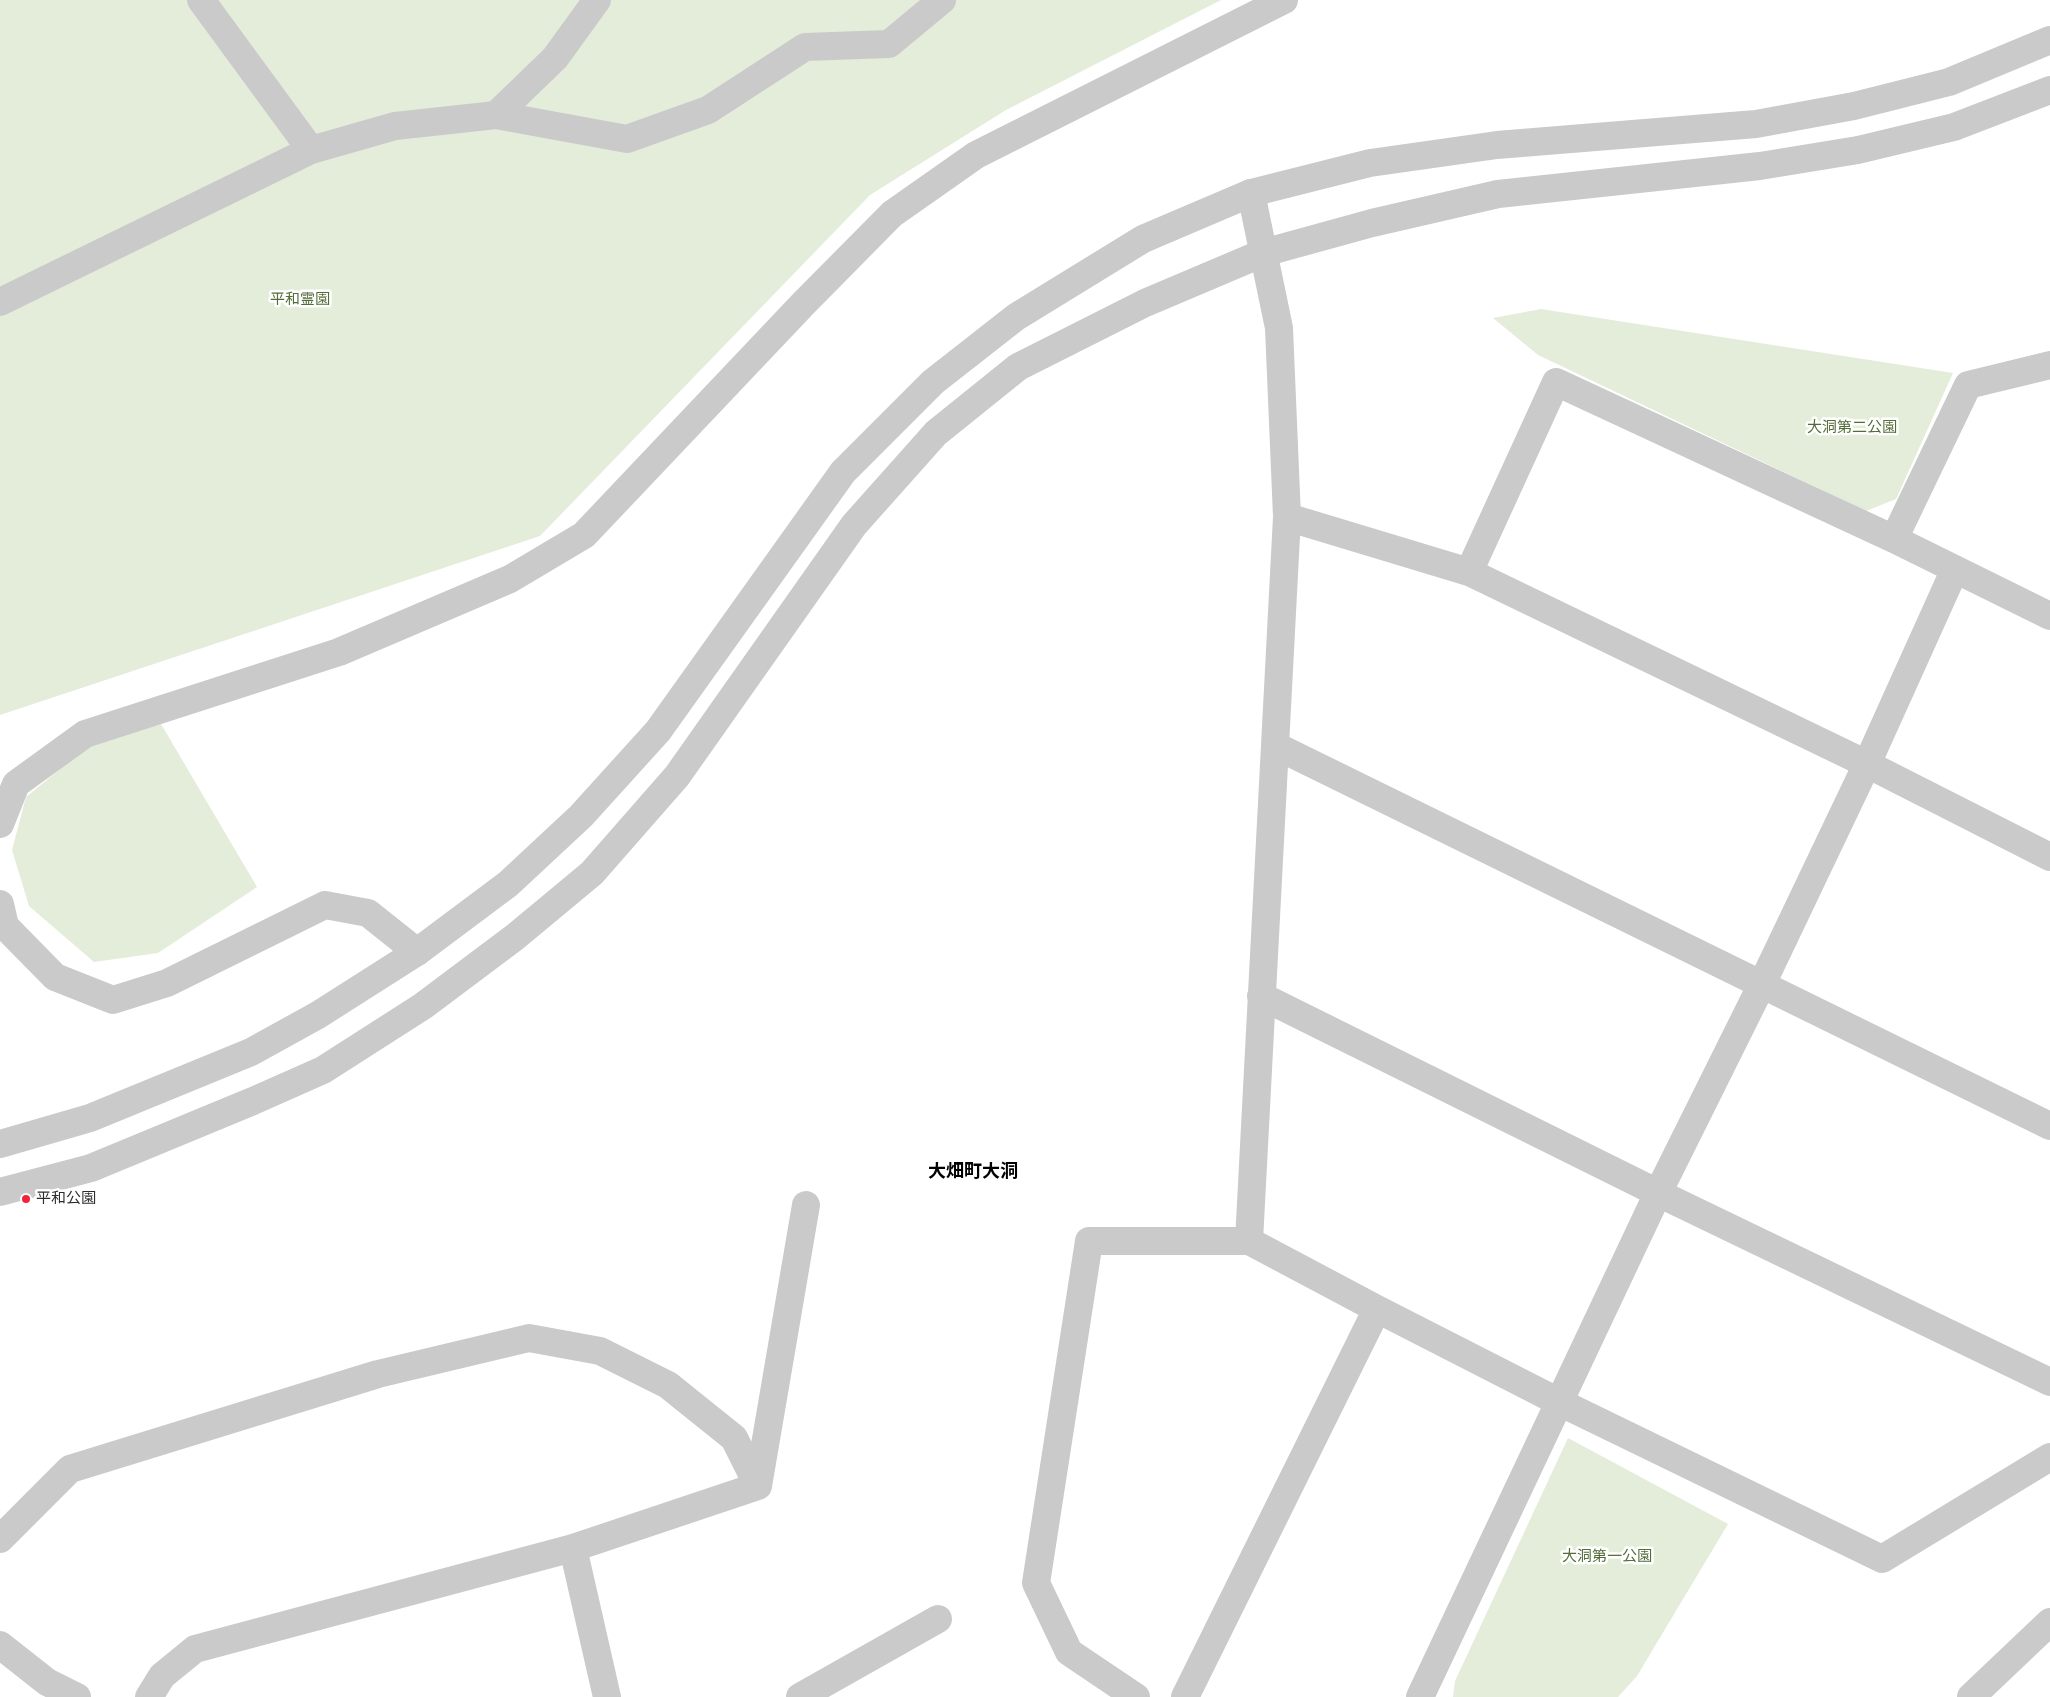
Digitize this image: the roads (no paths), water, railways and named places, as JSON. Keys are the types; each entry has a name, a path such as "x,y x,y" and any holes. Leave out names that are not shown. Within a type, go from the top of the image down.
{"street":[{"path":"201,0 311,150"},
{"path":"496,116 555,58 597,0"},
{"path":"0,302 311,150 395,126 496,116 627,140 708,110 805,47 890,44 942,0"},
{"path":"0,824 16,784 85,734 339,652 510,579 584,535 803,304 892,214 976,155 1284,0"},
{"path":"0,1144 90,1118 252,1052 318,1015 418,952 508,884 581,816 658,731 843,472 933,382 1016,317 1143,239 1251,193 1370,163 1497,145 1756,124 1845,108 1949,82 2050,40"},
{"path":"0,1192 91,1168 323,1070 438,994 515,937 592,873 676,776 854,525 936,432 1018,366 1145,303 1263,253 1372,223 1498,194 1760,166 1858,150 1954,127 2050,90"},
{"path":"1249,1241 1287,517 1279,328 1251,193"},
{"path":"1894,539 1968,385 2050,365"},
{"path":"1469,572 1556,382 1894,539 2050,616"},
{"path":"1287,517 1469,572 1867,764 2050,857"},
{"path":"1420,1697 1658,1193 1762,984 1867,764 1955,568"},
{"path":"1276,746 2050,1126"},
{"path":"0,904 5,926 55,977 113,1000 167,983 325,905 368,913 418,952"},
{"path":"1261,996 1658,1193 2050,1382"},
{"path":"758,1486 806,1206"},
{"path":"1136,1697 1069,1652 1036,1583 1089,1241 1249,1241 1558,1402 1882,1559 2050,1457"},
{"path":"1184,1697 1377,1309"},
{"path":"0,1539 70,1469 378,1374 529,1338 600,1351 668,1385 734,1438 758,1486"},
{"path":"149,1697 162,1676 195,1649 573,1548 758,1486"},
{"path":"573,1548 607,1697"},
{"path":"800,1697 938,1619"},
{"path":"1971,1697 2050,1622"},
{"path":"0,1645 47,1682 77,1697"}],"place":[{"name":"平和公園","path":"26,1199"}],"district":[{"name":"大畑町大洞","path":"973,1172"}],"park label":[{"name":"平和霊園","path":"300,300"},
{"name":"大洞第二公園","path":"1852,428"},
{"name":"大洞第一公園","path":"1607,1557"}]}
